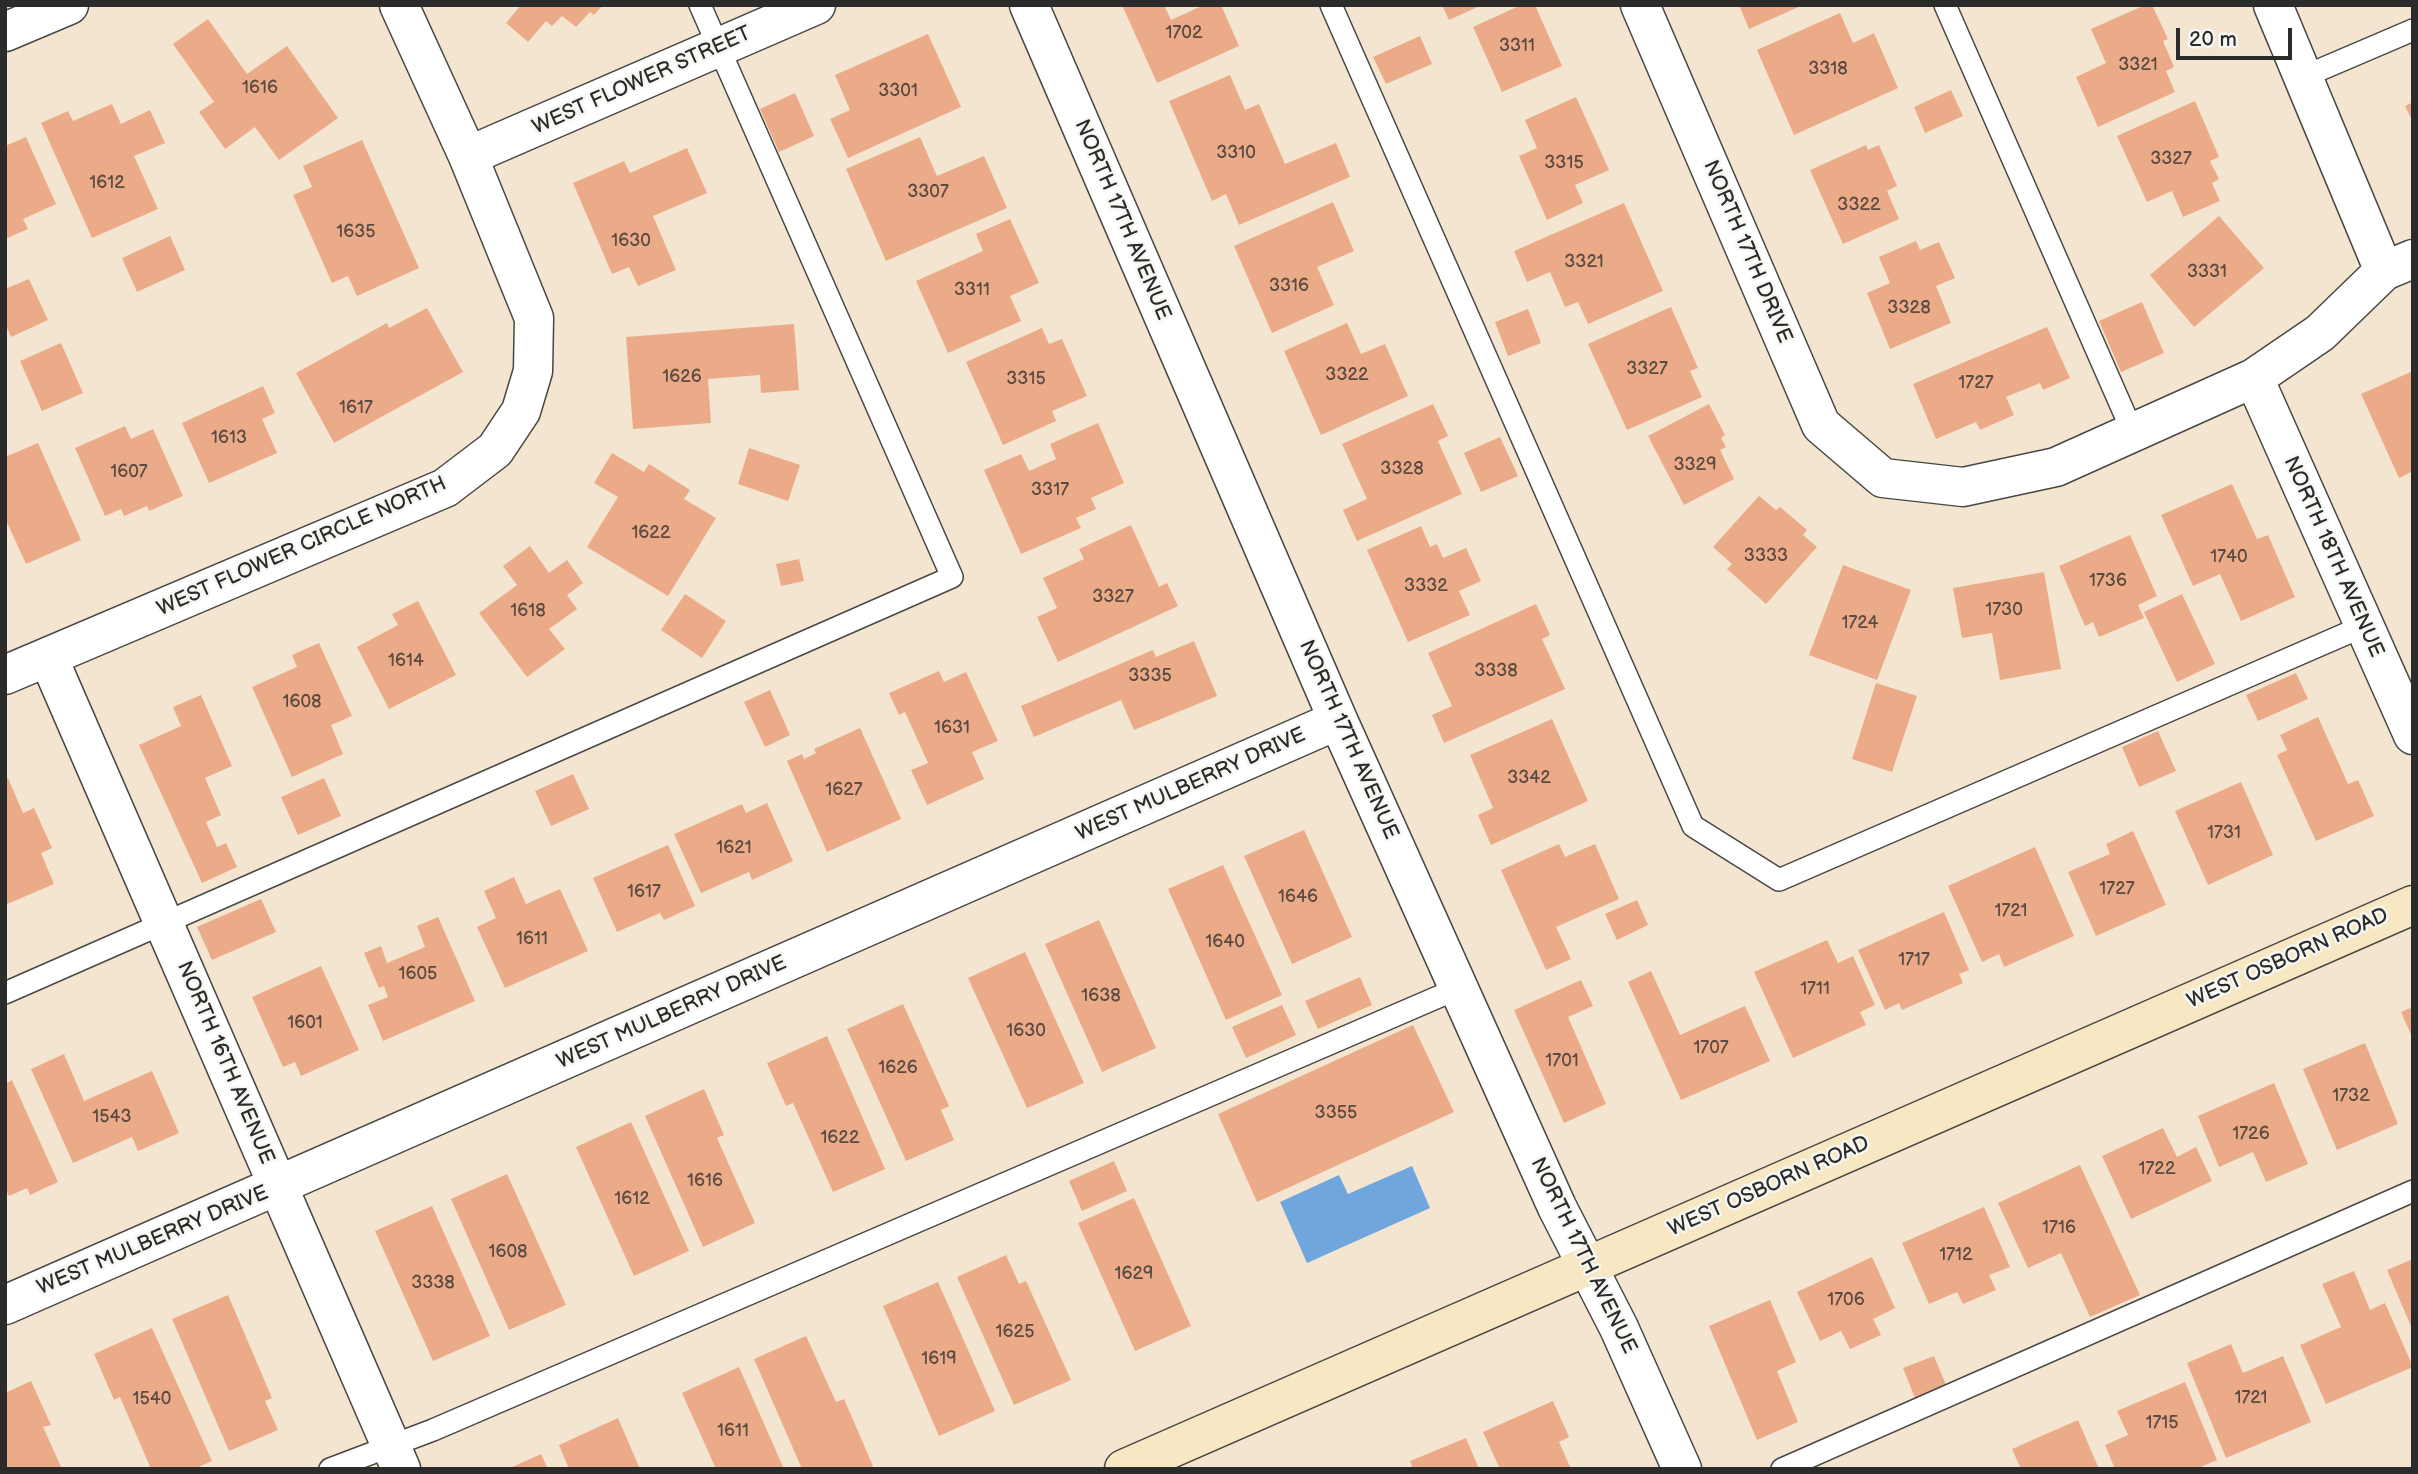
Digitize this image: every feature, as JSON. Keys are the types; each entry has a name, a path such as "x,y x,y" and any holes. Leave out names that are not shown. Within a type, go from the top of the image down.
{"street":[{"path":"5,32 69,5"},
{"name":"WEST FLOWER CIRCLE NORTH","path":"5,675 445,488 495,450 521,411 533,371 534,318 468,156 399,5"},
{"name":"WEST FLOWER STREET","path":"468,156 816,5"},
{"name":"NORTH 17TH AVENUE","path":"1029,5 1338,720 1557,1207 1588,1266 1682,1469"},
{"name":"NORTH 17TH DRIVE","path":"1640,5 1821,425 1882,478 1962,487 2056,467 2133,433"},
{"path":"2133,433 2254,378 2320,333 2398,265 2303,77 2273,5"},
{"name":"NORTH 18TH AVENUE","path":"2254,378 2413,735"},
{"name":"NORTH 16TH AVENUE","path":"48,657 396,1457"},
{"name":"WEST MULBERRY DRIVE","path":"5,1305 1338,720"},
{"name":"WEST OSBORN ROAD","path":"1124,1469 2413,905"}],"lane":[{"path":"5,993 952,577 700,5"},
{"path":"1331,5 1693,825 1779,880 2364,626"},
{"path":"1945,5 2133,433"},
{"path":"2303,77 2413,30"},
{"path":"330,1469 396,1457 433,1430 1459,988"},
{"path":"1782,1469 2413,1191"}],"water":[{"path":"1412,1166 1430,1208 1307,1263 1280,1202 1339,1175 1348,1194"}],"building":[{"path":"521,5 603,5 594,15 590,12 576,27 562,16 552,26 546,21 528,42 506,23"},
{"path":"1122,5 1164,5 1171,20 1204,5 1221,5 1239,46 1157,83"},
{"path":"1442,5 1482,5 1449,20"},
{"path":"1521,5 1535,5 1562,66 1502,92 1473,27"},
{"path":"1739,5 1803,5 1749,29"},
{"path":"2145,5 2152,5 2168,39 2163,41 2174,67 2166,71 2175,92 2098,127 2076,77 2106,63 2091,29"},
{"path":"1840,13 1853,43 1874,33 1898,88 1794,135 1757,50"},
{"path":"208,19 247,74 287,46 338,118 279,160 255,127 225,149 199,112 214,102 173,44"},
{"path":"928,34 961,107 848,158 830,119 850,110 835,75"},
{"path":"1420,36 1432,64 1386,84 1373,57"},
{"path":"1230,75 1245,110 1259,104 1285,164 1336,143 1350,177 1239,225 1226,194 1212,201 1169,101"},
{"path":"1951,90 1963,116 1925,133 1914,107"},
{"path":"795,93 814,136 779,152 760,109"},
{"path":"1576,97 1609,170 1575,185 1583,203 1547,220 1519,156 1537,148 1525,120"},
{"path":"2195,101 2219,157 2210,161 2219,179 2212,183 2220,201 2183,217 2172,191 2147,202 2117,136"},
{"path":"2413,102 2413,122 2405,106"},
{"path":"112,104 121,124 150,110 165,143 134,156 158,209 92,238 41,123 68,111 73,121"},
{"path":"26,137 56,204 23,219 28,229 5,239 5,146"},
{"path":"920,137 937,176 984,156 1007,208 886,261 846,169"},
{"path":"362,140 419,268 357,296 348,276 332,283 293,195 312,187 303,166"},
{"path":"1866,145 1868,150 1879,145 1897,186 1887,191 1899,219 1843,244 1810,170"},
{"path":"687,148 707,193 653,216 676,270 638,286 629,267 612,274 573,183 624,161 630,173"},
{"path":"1333,202 1354,251 1317,267 1334,305 1272,333 1234,246"},
{"path":"1624,203 1663,291 1588,324 1578,302 1565,307 1550,272 1527,282 1514,251"},
{"path":"2219,216 2264,268 2194,327 2150,275"},
{"path":"1010,219 1039,283 1010,296 1021,321 948,353 916,281 983,251 976,234"},
{"path":"170,236 185,270 137,292 122,258"},
{"path":"1916,241 1920,250 1939,242 1955,278 1936,286 1951,323 1890,349 1867,293 1890,283 1879,257"},
{"path":"29,279 48,320 11,337 5,323 5,289"},
{"path":"2142,302 2164,353 2121,372 2099,321"},
{"path":"1671,307 1698,368 1690,371 1702,397 1627,430 1588,344"},
{"path":"427,308 463,372 334,443 296,373 387,323 389,328"},
{"path":"1528,309 1541,343 1508,356 1495,322"},
{"path":"1347,323 1361,354 1385,344 1408,396 1321,435 1284,351"},
{"path":"794,324 799,390 761,393 760,375 708,379 711,423 633,429 626,337"},
{"path":"2047,327 2070,378 2043,390 2040,383 2006,397 2014,415 1980,430 1976,422 1936,439 1913,384"},
{"path":"1042,328 1049,344 1062,339 1087,396 1052,411 1056,421 1003,445 966,362"},
{"path":"61,343 83,393 42,411 20,361"},
{"path":"2413,371 2413,471 2399,478 2361,394"},
{"path":"263,386 275,413 262,419 277,453 209,483 182,423"},
{"path":"1433,404 1448,436 1438,441 1462,494 1357,541 1343,510 1367,499 1342,444"},
{"path":"1709,404 1725,435 1721,438 1726,447 1720,450 1734,479 1684,505 1648,436"},
{"path":"1098,423 1124,483 1091,498 1096,509 1076,518 1081,528 1021,554 984,470 1021,454 1029,471 1056,459 1050,444"},
{"path":"125,426 131,439 153,429 183,496 149,511 147,506 124,516 121,509 105,516 75,448"},
{"path":"1500,437 1518,476 1481,492 1464,453"},
{"path":"38,443 81,540 26,564 5,518 5,457"},
{"path":"749,448 800,465 788,501 738,484"},
{"path":"612,453 644,472 649,464 690,490 684,499 716,518 668,596 587,547 618,497 594,483"},
{"path":"2232,484 2257,539 2268,535 2295,597 2241,621 2220,574 2193,586 2161,515"},
{"path":"1759,496 1776,510 1780,507 1807,530 1803,535 1817,547 1766,604 1727,569 1732,564 1713,547"},
{"path":"1131,525 1159,587 1167,583 1178,606 1058,662 1037,617 1057,608 1043,578 1084,559 1079,549"},
{"path":"1421,526 1430,547 1437,544 1443,558 1466,548 1481,581 1459,591 1470,615 1408,642 1367,550"},
{"path":"2130,535 2157,596 2138,605 2144,618 2099,637 2093,622 2085,626 2059,566"},
{"path":"530,546 549,573 567,560 583,583 567,595 577,609 549,629 565,649 527,677 479,613 517,585 503,566"},
{"path":"799,559 804,581 781,586 776,564"},
{"path":"1843,565 1911,590 1877,680 1809,655"},
{"path":"2044,572 2061,669 2000,680 1992,633 1962,638 1953,588"},
{"path":"685,594 726,621 702,658 661,630"},
{"path":"2182,594 2215,664 2177,682 2144,612"},
{"path":"418,601 456,675 389,709 357,647 398,625 392,614"},
{"path":"1536,604 1550,635 1542,639 1565,689 1444,743 1432,715 1452,706 1428,653"},
{"path":"1194,641 1217,696 1134,730 1121,700 1034,737 1021,706 1153,650 1156,657"},
{"path":"319,643 352,716 331,725 343,754 292,777 252,687 297,667 292,655"},
{"path":"939,671 944,682 966,672 998,741 972,752 984,779 927,805 911,770 928,763 905,712 899,715 889,693"},
{"path":"2296,673 2308,699 2258,721 2246,695"},
{"path":"1876,683 1917,696 1892,772 1852,759"},
{"path":"770,690 790,735 765,747 744,702"},
{"path":"201,695 232,766 205,778 221,815 206,822 217,847 226,843 237,867 202,883 139,745 181,726 173,707"},
{"path":"2318,717 2348,784 2358,780 2374,816 2316,841 2277,755 2287,750 2280,735"},
{"path":"1552,719 1588,801 1491,845 1478,815 1493,808 1470,755"},
{"path":"860,728 901,819 827,852 787,761 802,754 804,759 816,753 814,749"},
{"path":"2158,731 2176,771 2139,787 2122,747"},
{"path":"573,774 589,809 551,826 535,791"},
{"path":"8,778 23,813 34,808 52,848 41,853 54,884 5,905 5,780"},
{"path":"324,778 341,816 298,835 281,797"},
{"path":"2241,782 2273,855 2208,885 2175,811"},
{"path":"767,803 793,861 752,880 749,872 701,893 674,834 742,804 746,813"},
{"path":"1304,830 1352,937 1292,964 1244,856"},
{"path":"2133,831 2166,905 2096,936 2068,872 2110,854 2106,844"},
{"path":"1559,844 1565,857 1595,844 1619,899 1556,927 1571,959 1546,970 1501,870"},
{"path":"668,845 695,906 664,920 660,913 617,932 593,878"},
{"path":"2035,847 2074,936 2004,967 1999,954 1982,962 1948,886"},
{"path":"1223,865 1282,995 1226,1020 1168,889"},
{"path":"514,877 526,904 560,889 588,951 505,988 477,927 496,918 484,891"},
{"path":"261,899 276,932 212,960 197,927"},
{"path":"1637,900 1648,925 1617,940 1605,914"},
{"path":"1944,912 1969,970 1959,974 1963,983 1902,1010 1899,1003 1885,1010 1858,950"},
{"path":"438,917 475,1001 383,1041 368,1005 388,997 384,986 379,988 364,953 381,946 387,963 425,947 417,926"},
{"path":"1099,920 1156,1048 1102,1072 1045,944"},
{"path":"1827,940 1838,963 1853,956 1875,1005 1860,1012 1866,1025 1793,1058 1754,972"},
{"path":"1025,952 1084,1083 1027,1108 968,978"},
{"path":"321,966 359,1050 301,1076 295,1062 283,1067 252,997"},
{"path":"1651,971 1680,1035 1745,1006 1770,1061 1681,1100 1628,982"},
{"path":"1360,977 1372,1005 1318,1029 1305,1001"},
{"path":"1581,980 1593,1006 1568,1017 1606,1104 1564,1123 1514,1010"},
{"path":"903,1004 949,1106 941,1110 954,1140 906,1161 847,1029"},
{"path":"1282,1005 1296,1035 1246,1058 1232,1027"},
{"path":"2413,1007 2413,1039 2401,1012"},
{"path":"1413,1025 1454,1112 1257,1202 1218,1114"},
{"path":"827,1036 885,1169 833,1192 793,1103 786,1106 767,1063"},
{"path":"2365,1043 2398,1124 2337,1150 2303,1069"},
{"path":"64,1054 84,1101 152,1071 179,1133 138,1151 132,1137 73,1163 31,1069"},
{"path":"12,1080 58,1182 30,1195 27,1188 9,1196 5,1188 5,1084"},
{"path":"2274,1083 2308,1164 2266,1182 2253,1152 2219,1167 2198,1116"},
{"path":"704,1089 724,1135 717,1138 755,1223 703,1247 645,1116"},
{"path":"631,1122 689,1251 634,1276 576,1147"},
{"path":"2163,1128 2177,1157 2196,1147 2212,1181 2131,1219 2102,1156"},
{"path":"1114,1161 1127,1191 1082,1211 1069,1181"},
{"path":"2080,1165 2140,1295 2090,1317 2061,1253 2028,1268 1998,1203"},
{"path":"507,1174 566,1305 509,1330 451,1199"},
{"path":"1134,1198 1191,1326 1135,1351 1078,1223"},
{"path":"432,1206 490,1336 433,1361 375,1231"},
{"path":"1984,1207 2010,1267 1989,1275 1996,1290 1963,1304 1957,1292 1929,1304 1902,1243"},
{"path":"1006,1255 1019,1284 1026,1281 1071,1380 1014,1405 957,1277"},
{"path":"1872,1257 1895,1308 1873,1319 1881,1335 1850,1349 1841,1331 1820,1341 1797,1292"},
{"path":"2413,1259 2413,1331 2387,1270"},
{"path":"2354,1271 2370,1310 2385,1303 2413,1367 2326,1404 2300,1345 2341,1327 2322,1284"},
{"path":"938,1282 995,1411 939,1436 883,1306"},
{"path":"228,1295 272,1398 265,1401 278,1430 229,1451 172,1319"},
{"path":"1770,1300 1796,1362 1777,1371 1798,1422 1757,1440 1709,1326"},
{"path":"152,1328 212,1461 194,1469 151,1469 120,1397 114,1400 94,1354"},
{"path":"806,1336 836,1402 844,1399 873,1466 866,1469 802,1469 754,1359"},
{"path":"2231,1344 2243,1373 2283,1356 2311,1422 2226,1458 2187,1363"},
{"path":"1934,1356 1946,1385 1915,1398 1903,1368"},
{"path":"739,1367 784,1469 716,1469 682,1393"},
{"path":"31,1381 51,1425 43,1427 62,1469 5,1469 5,1393"},
{"path":"2185,1382 2217,1460 2196,1469 2115,1469 2105,1445 2128,1435 2117,1411"},
{"path":"1553,1401 1569,1437 1559,1442 1571,1469 1500,1469 1483,1432"},
{"path":"618,1418 640,1469 569,1469 559,1445"},
{"path":"2078,1420 2099,1469 2021,1469 2012,1449"},
{"path":"1466,1438 1479,1469 1413,1469 1410,1461"},
{"path":"541,1454 548,1469 508,1469"}]}
